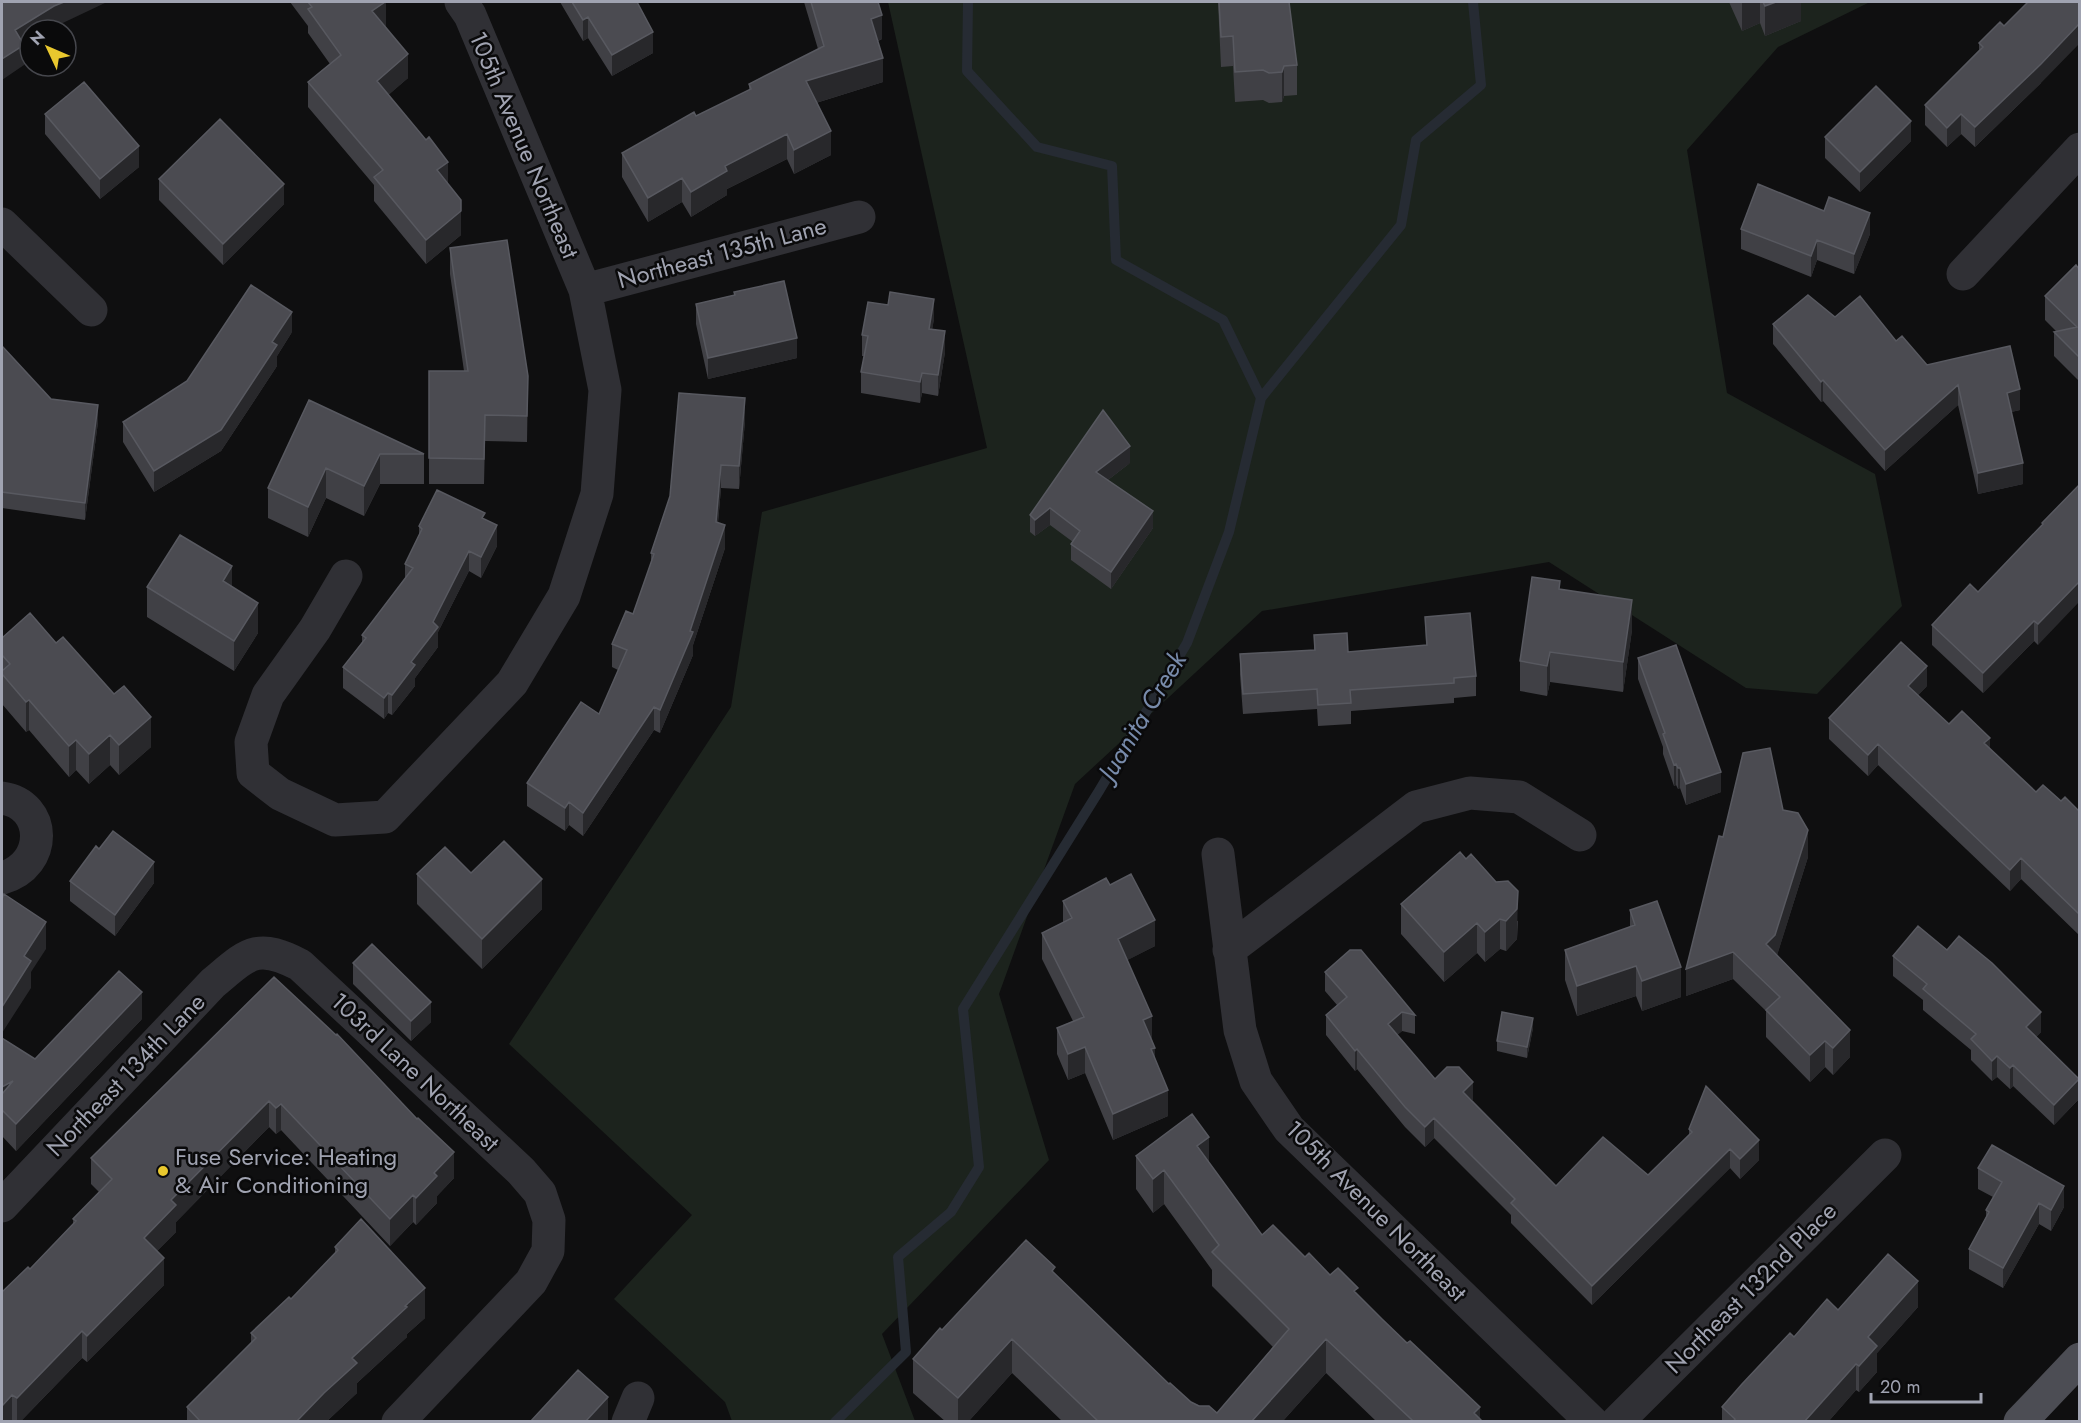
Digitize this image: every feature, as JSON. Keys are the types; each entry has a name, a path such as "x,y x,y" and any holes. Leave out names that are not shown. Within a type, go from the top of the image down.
{"main road":[{"path":"2020,1422 2079,1359"}],"street":[{"name":"105th Avenue Northeast","path":"346,576 315,629 268,695 251,742 253,773 280,794 335,820 385,817 512,683 564,596 597,494 605,390 585,290 470,15 461,2"},
{"path":"1963,273 2079,148"},
{"name":"Northeast 135th Lane","path":"585,290 859,217"},
{"path":"2,224 91,310"},
{"path":"1229,950 1416,807 1470,793 1519,797 1580,835"},
{"path":"2,798 18,803 29,813 35,825 37,839 34,853 27,865 2,878"},
{"name":"105th Avenue Northeast","path":"1218,854 1240,1030 1256,1081 1289,1129 1592,1422"},
{"name":"Northeast 134th Lane","path":"2,1206 213,983 256,952"},
{"name":"103rd Lane Northeast","path":"256,952 279,954 300,965 521,1171 540,1193 549,1220 548,1251 531,1282 398,1422"},
{"name":"Northeast 132nd Place","path":"1617,1422 1885,1155"}],"shaded area":[{"path":"888,2 1870,2 1778,47 1687,150 1727,393 1875,474 1902,606 1817,694 1746,688 1549,562 1262,611 1075,784 999,994 1049,1160 882,1334 915,1421 732,1421 725,1402 614,1299 692,1215 509,1044 731,707 762,512 987,448"}],"building":[{"path":"2,2 64,2 34,18 18,18 18,28 15,30 18,35 18,49 2,59"},
{"path":"308,2 385,2 372,11 408,54 377,81 426,140 429,137 448,162 437,170 461,200 461,211 426,240 374,177 383,170 308,82 341,55 308,9 312,7"},
{"path":"572,2 637,2 653,32 612,55 588,17 583,20"},
{"path":"811,2 878,2 882,15 871,19 883,58 806,81 831,131 794,150 787,134 725,166 727,171 691,192 682,178 648,198 622,153 694,112 696,116 751,89 749,84 824,46"},
{"path":"1219,2 1289,2 1297,65 1284,66 1282,72 1269,73 1263,70 1235,72 1233,36 1221,37"},
{"path":"1763,2 1776,2 1765,6"},
{"path":"2028,2 2079,2 2079,24 1975,127 1961,114 1947,128 1925,105 1983,47 1979,43 2000,22 2004,26"},
{"path":"84,82 139,146 100,179 45,114"},
{"path":"1876,86 1911,121 1860,172 1825,137"},
{"path":"220,119 284,184 223,244 159,179"},
{"path":"1758,184 1824,211 1829,197 1870,213 1854,254 1817,240 1811,256 1741,229"},
{"path":"507,240 528,376 527,416 485,415 484,459 429,458 429,371 468,371 450,248"},
{"path":"2076,265 2079,269 2079,357 2054,332 2077,327 2045,296"},
{"path":"784,281 797,338 708,358 696,304 735,295 734,292"},
{"path":"251,285 292,312 272,342 277,345 221,430 154,471 123,422 187,381"},
{"path":"890,292 934,299 929,329 945,331 938,375 922,373 920,382 861,372 868,336 862,335 868,302 888,305"},
{"path":"1808,295 1835,317 1860,296 1896,341 1902,336 1927,365 2010,346 2020,389 2007,393 2023,463 1978,473 1958,385 1885,450 1823,380 1821,382 1773,324"},
{"path":"2,346 51,399 98,405 85,503 2,492"},
{"path":"679,393 745,398 739,466 721,465 716,522 725,525 690,631 693,632 660,710 654,707 583,813 569,802 565,808 527,783 581,702 599,714 627,650 612,644 626,611 633,614 654,554 651,553 670,496"},
{"path":"309,400 424,454 380,454 364,486 326,468 308,507 268,488"},
{"path":"1103,410 1130,446 1096,472 1153,511 1111,572 1071,544 1080,531 1050,508 1035,520 1030,515"},
{"path":"2079,485 2079,582 2038,624 2034,621 1983,673 1932,625 1970,584 1978,592"},
{"path":"437,490 485,513 482,518 497,525 481,557 469,551 433,622 438,627 411,662 415,665 392,695 388,693 384,698 343,667 366,638 362,635 413,568 405,564 422,529 419,526"},
{"path":"180,535 232,566 223,581 258,603 234,641 147,587"},
{"path":"1532,577 1560,581 1559,589 1632,600 1623,662 1550,652 1547,666 1520,661"},
{"path":"30,613 56,643 63,637 114,694 124,686 151,717 119,745 110,735 89,754 76,740 69,746 29,700 26,702 2,674 2,671 10,664 2,655 2,638"},
{"path":"1470,613 1476,676 1454,678 1454,683 1350,690 1351,703 1318,705 1317,689 1243,694 1240,654 1315,650 1314,635 1347,633 1348,652 1427,645 1425,617"},
{"path":"1901,642 1927,666 1908,686 1949,724 1962,711 1990,738 1984,743 2036,792 2043,785 2061,801 2065,797 2079,811 2079,914 2021,858 2010,870 1878,744 1868,755 1829,718"},
{"path":"1676,645 1721,772 1686,784 1680,768 1674,765 1638,658"},
{"path":"1770,748 1783,810 1798,813 1808,830 1775,935 1766,944 1850,1030 1833,1048 1825,1041 1810,1055 1766,1010 1780,997 1733,952 1686,969 1719,836 1723,837 1743,753"},
{"path":"113,831 154,862 115,915 70,881 96,846 99,849"},
{"path":"504,841 542,879 482,939 417,874 445,847 471,873"},
{"path":"1460,852 1466,859 1471,854 1496,882 1508,881 1518,891 1517,909 1506,921 1500,919 1485,932 1477,923 1444,952 1401,904"},
{"path":"1131,874 1155,920 1118,939 1152,1016 1143,1020 1155,1048 1151,1049 1168,1090 1113,1114 1085,1047 1068,1054 1057,1028 1084,1017 1042,933 1072,918 1063,901 1106,878 1110,885"},
{"path":"4,894 46,922 24,956 31,961 2,1007 2,899"},
{"path":"1657,901 1681,967 1642,981 1636,966 1577,986 1565,950 1635,925 1630,910"},
{"path":"1918,926 1947,950 1959,936 1992,963 2041,1012 2026,1027 2079,1079 2054,1105 2013,1065 2010,1068 1997,1056 1992,1061 1971,1039 1976,1034 1923,989 1927,984 1893,956"},
{"path":"372,944 431,1002 411,1021 353,963"},
{"path":"1350,950 1361,950 1415,1015 1402,1012 1388,1024 1435,1079 1447,1067 1459,1067 1473,1082 1463,1092 1556,1186 1603,1137 1648,1175 1692,1132 1689,1129 1706,1086 1759,1140 1740,1159 1730,1149 1592,1286 1511,1203 1515,1199 1434,1118 1425,1127 1405,1107 1326,1015 1347,997 1325,972"},
{"path":"119,971 142,992 16,1124 2,1110 2,1094 13,1081 2,1087 2,1038 35,1059"},
{"path":"274,977 337,1034 417,1119 454,1152 434,1173 437,1176 416,1198 413,1195 390,1219 281,1104 276,1108 269,1101 171,1200 176,1205 144,1238 164,1258 87,1336 82,1331 17,1398 12,1395 2,1406 2,1292 28,1267 30,1269 76,1221 73,1219 112,1179 91,1158"},
{"path":"1502,1012 1533,1018 1527,1047 1497,1041"},
{"path":"1192,1114 1209,1137 1197,1146 1262,1235 1273,1225 1305,1257 1309,1253 1330,1275 1338,1268 1358,1288 1354,1291 1382,1319 1407,1343 1410,1341 1480,1407 1474,1413 1483,1422 1411,1422 1412,1420 1326,1339 1251,1422 1099,1422 1012,1339 958,1398 913,1359 1026,1240 1055,1267 1052,1271 1169,1384 1191,1402 1199,1406 1209,1406 1217,1413 1289,1329 1212,1252 1219,1245 1164,1170 1153,1179 1136,1156"},
{"path":"1992,1145 2064,1186 2051,1210 2039,1203 2003,1268 1969,1249 1989,1212 1986,1210 2002,1182 1978,1168"},
{"path":"361,1219 425,1288 352,1358 357,1363 296,1422 201,1422 187,1407 256,1338 251,1333 289,1297 291,1299 338,1250 335,1247"},
{"path":"1888,1254 1918,1281 1868,1337 1877,1346 1859,1366 1856,1364 1804,1422 1733,1422 1735,1419 1722,1407 1742,1384 1790,1333 1794,1337 1827,1299 1838,1310"},
{"path":"578,1370 608,1397 585,1422 530,1422"}],"waterway":[{"path":"968,2 967,71 1037,147 1112,166 1116,260 1223,320 1261,398"},
{"name":"Juanita Creek","path":"835,1422 906,1352 898,1257 951,1212 979,1167 963,1009 1099,791 1187,643 1229,532 1261,398 1401,225 1416,140 1481,85 1473,2"}],"place":[{"name":"Fuse Service: Heating & Air Conditioning","path":"163,1171"}]}
